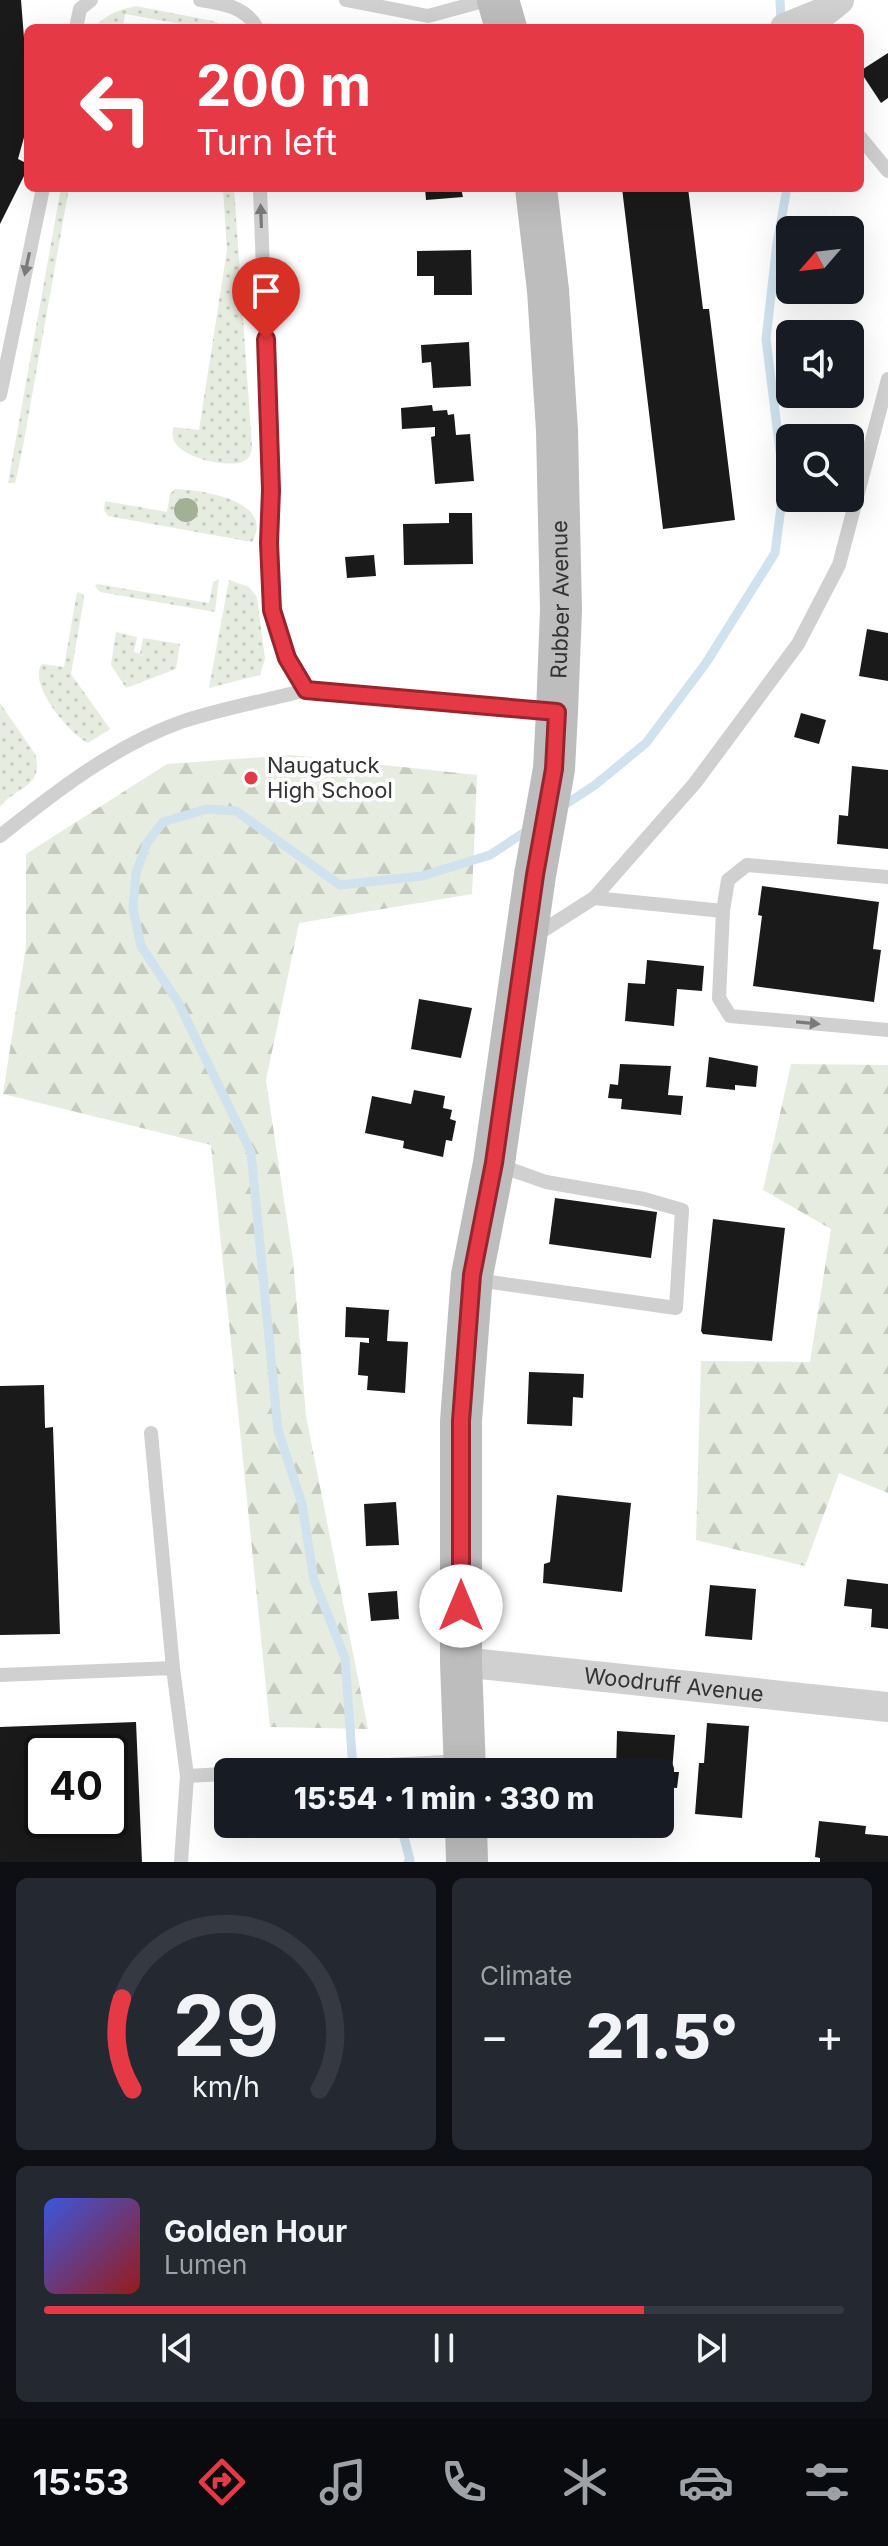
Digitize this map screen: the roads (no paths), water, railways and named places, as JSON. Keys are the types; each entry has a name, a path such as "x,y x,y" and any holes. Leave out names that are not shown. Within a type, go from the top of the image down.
{"street":[{"path":"498,0 505,24"},
{"name":"Rubber Avenue","path":"464,1758 461,1421 472,1279 494,1163 535,875 554,769 557,712 561,610 557,431 548,290 536,192"},
{"name":"Woodruff Avenue","path":"461,1662 888,1707"},
{"path":"466,1838 467,1862"}],"lane":[{"path":"77,24 80,9 91,0"},
{"path":"200,0 224,3 251,17 255,24"},
{"path":"346,0 428,16 487,0"},
{"path":"864,142 888,171"},
{"path":"0,395 42,192"},
{"path":"260,192 271,490 269,543 272,610 287,658 306,690"},
{"path":"525,942 594,898 695,783 798,644 839,565 888,379"},
{"path":"0,836 70,782 148,737 182,722 306,690 557,712"},
{"path":"888,877 747,865 728,880 723,911 719,998 730,1016 888,1030"},
{"path":"594,898 723,911"},
{"path":"472,1279 676,1308 682,1210 644,1199 546,1182 494,1163"},
{"path":"151,1433 173,1668 187,1776 181,1862"},
{"path":"0,1675 173,1668"},
{"path":"187,1776 214,1774"}],"waterway":[{"path":"780,0 781,24"},
{"path":"560,808 595,785 646,743 706,663 775,553 784,484 766,339 786,192"},
{"path":"352,1758 345,1658 314,1580 302,1504 278,1430 251,1152 178,1002 141,946 133,909 136,873 147,843 163,822 207,809 236,811 340,885 422,876 490,855 531,828"},
{"path":"404,1838 408,1862"}],"place":[{"name":"Naugatuck High School","path":"251,778"}]}
